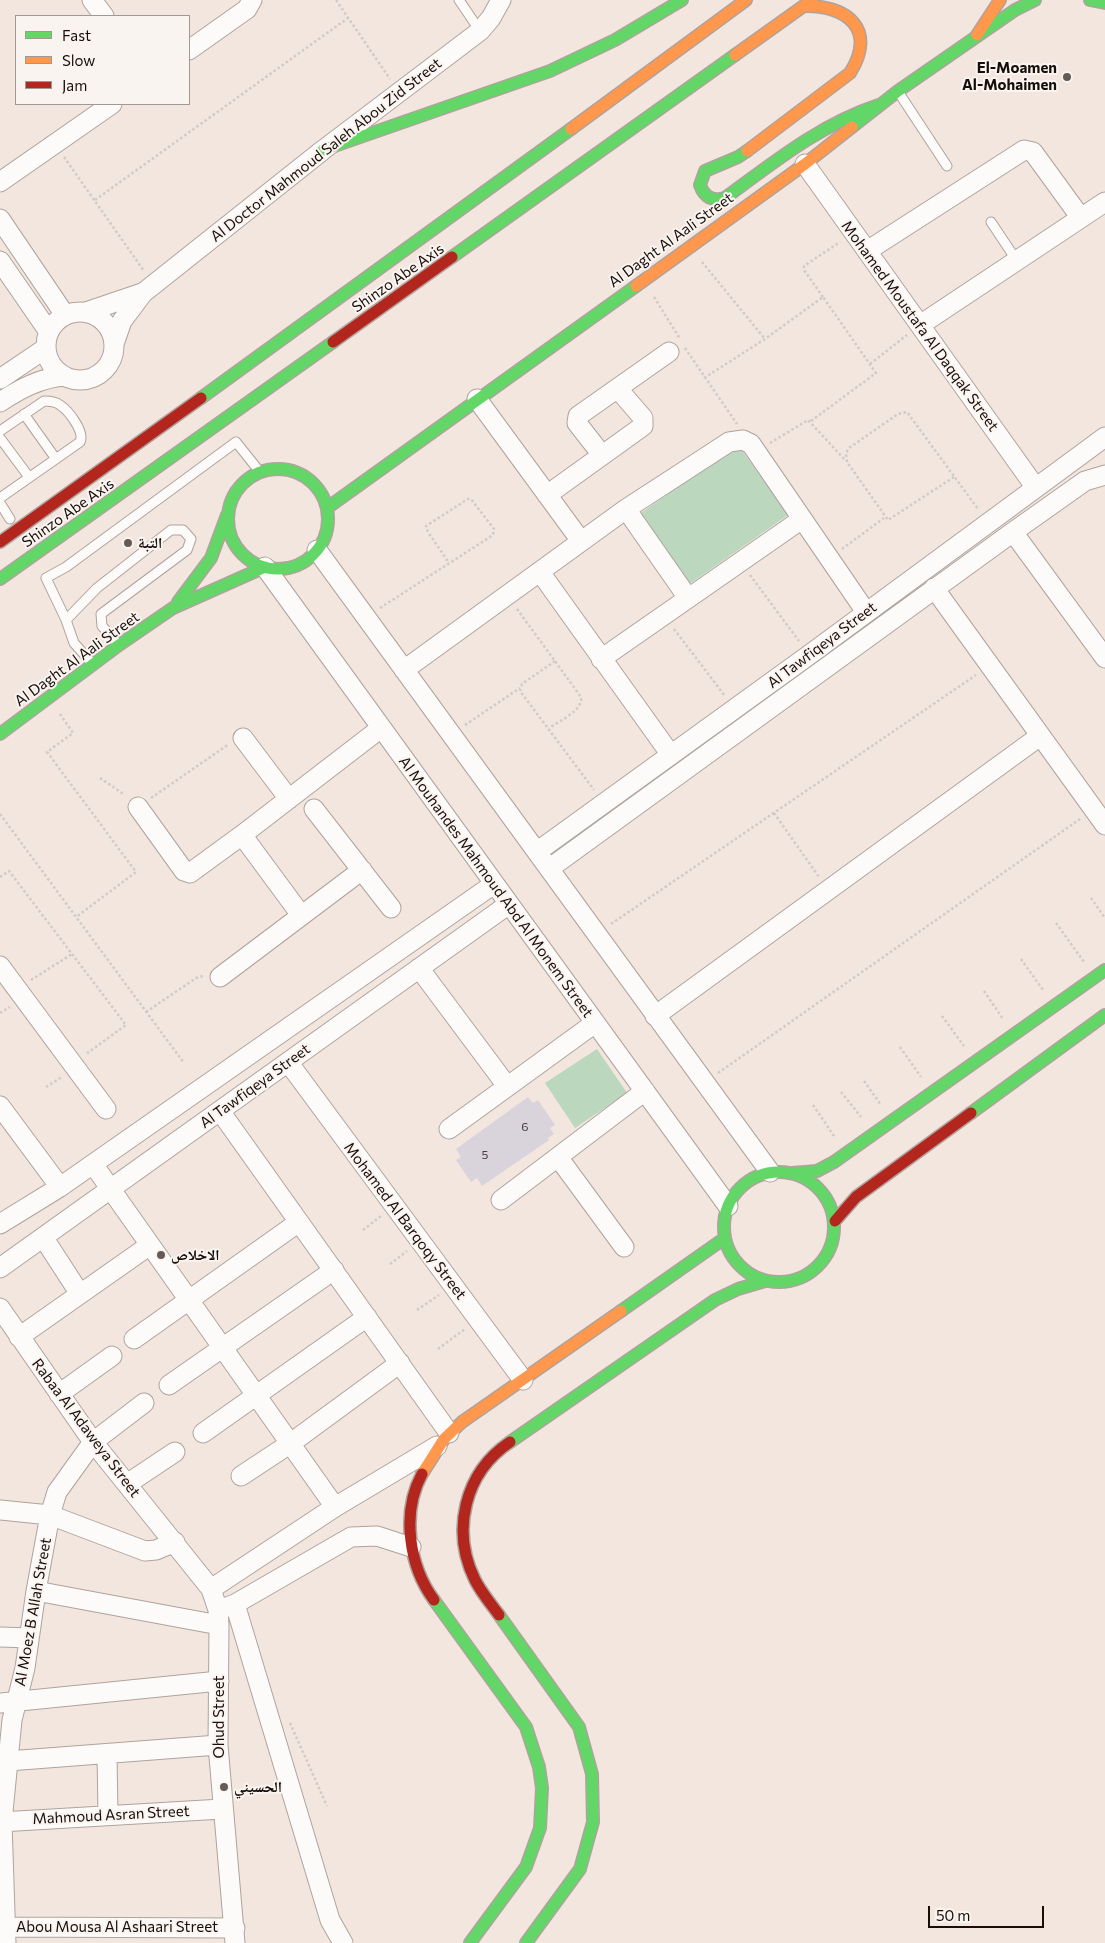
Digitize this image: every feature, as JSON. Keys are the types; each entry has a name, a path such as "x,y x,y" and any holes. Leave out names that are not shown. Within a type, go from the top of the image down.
{"street":[{"path":"92,0 103,15"},
{"path":"190,49 247,9 252,0"},
{"name":"Al Doctor Mahmoud Saleh Abou Zid Street","path":"114,344 122,321 148,288 323,150 480,31 491,18 501,0"},
{"path":"323,150 558,67 616,40 682,0"},
{"name":"Shinzo Abe Axis","path":"0,542 398,256 746,0"},
{"path":"978,35 1000,0"},
{"name":"Al Daght Al Aali Street","path":"327,508 805,164 898,91 1015,10 1035,0"},
{"path":"1090,0 1105,2"},
{"path":"808,3 839,6 853,18 861,33 862,50 859,59 850,73 749,149 705,172 700,185 704,195 714,200 725,198 812,135 856,113 879,105"},
{"name":"Shinzo Abe Axis","path":"0,579 808,3"},
{"path":"0,182 111,105"},
{"path":"868,251 1024,150 1033,152 1081,218"},
{"name":"Mohamed Moustafa Al Daqqak Street","path":"805,164 1036,488"},
{"path":"920,325 1105,202"},
{"path":"0,219 65,315"},
{"path":"0,261 47,340 51,365 64,376 71,379 88,379 102,372 112,360 114,344 109,327 95,315 86,312 75,312 65,315 55,322 47,340 0,379"},
{"name":"Al Doctor Mahmoud Saleh Abou Zid Street","path":"86,312 148,288"},
{"path":"602,455 576,420 578,416 669,352"},
{"path":"0,402 40,381 64,376"},
{"path":"547,495 643,426 644,422 618,389"},
{"path":"477,399 581,541"},
{"name":"Al Tawfiqeya Street","path":"538,851 809,655 1105,437"},
{"path":"404,670 626,509 728,442 743,440 753,447 866,612"},
{"path":"281,469 302,475 318,489 327,508 328,526 317,550 298,565 281,569 265,567 248,559 234,544 230,534 228,513 235,492 242,484 260,472 281,469"},
{"name":"Al Tawfiqeya Street","path":"550,868 934,588 1085,481 1105,475"},
{"path":"626,509 688,598"},
{"name":"Al Daght Al Aali Street","path":"173,608 211,558 228,513"},
{"path":"601,659 802,519"},
{"path":"1013,532 1105,658"},
{"path":"317,550 538,851 654,1016 770,1172"},
{"name":"Al Daght Al Aali Street","path":"0,734 50,698 93,663 173,608 265,567"},
{"name":"Al Mouhandes Mahmoud Abd Al Monem Street","path":"265,567 728,1206"},
{"path":"540,572 671,754"},
{"path":"934,588 1105,825"},
{"path":"138,807 187,873 289,800 381,728"},
{"path":"654,1016 1040,736"},
{"path":"243,738 289,800"},
{"path":"604,803 616,819"},
{"path":"314,809 391,908"},
{"path":"242,835 301,915"},
{"path":"220,977 362,870"},
{"name":"Al Tawfiqeya Street","path":"0,1224 60,1187 494,884"},
{"name":"Al Tawfiqeya Street","path":"0,1268 509,904"},
{"path":"0,966 106,1109"},
{"path":"420,968 507,1086"},
{"path":"792,1173 808,1180 821,1190 830,1205 834,1221 834,1236 830,1251 815,1269 796,1280 780,1283 765,1281 753,1276 735,1260 725,1238 724,1216 728,1206 744,1184 770,1172 817,1171 846,1154 1105,970"},
{"path":"834,1221 860,1194 1105,1015"},
{"path":"449,1129 595,1022"},
{"name":"Mohamed Al Barqoqy Street","path":"288,1062 523,1380"},
{"path":"501,1200 645,1091"},
{"path":"0,1106 60,1187"},
{"path":"220,1111 400,1363 443,1439"},
{"path":"558,1157 624,1247"},
{"path":"93,1164 335,1508"},
{"path":"134,1339 299,1222"},
{"path":"43,1237 80,1294"},
{"path":"211,1589 443,1439 523,1380 725,1238"},
{"path":"19,1337 150,1245"},
{"path":"169,1385 334,1270"},
{"path":"526,1943 566,1891 580,1868 593,1822 592,1774 579,1727 476,1582 470,1569 465,1555 462,1526 467,1498 480,1472 498,1450 716,1300 738,1289 765,1281"},
{"name":"Rabaa Al Adaweya Street","path":"1,1311 93,1442 175,1542 211,1589 224,1613 330,1920 343,1943"},
{"path":"203,1433 367,1317"},
{"path":"59,1394 112,1356"},
{"path":"242,1476 291,1443 400,1363"},
{"name":"Al Moez B Allah Street","path":"4,1932 1,1822 8,1761 8,1702 25,1668 36,1591 50,1515 57,1492 93,1442 144,1403"},
{"path":"443,1439 428,1460 415,1491 410,1524 411,1547 425,1588 526,1727 536,1748 542,1772 544,1803 537,1842 527,1864 470,1943"},
{"path":"127,1484 175,1452"},
{"path":"0,1510 50,1515 145,1551 156,1550 175,1542"},
{"path":"36,1591 224,1613 351,1538 377,1536 389,1538 411,1547"},
{"name":"Ohud Street","path":"224,1613 219,1681 218,1745 222,1809 235,1935"},
{"path":"0,1637 29,1638"},
{"path":"8,1702 219,1681"},
{"path":"8,1761 218,1745"},
{"path":"107,1754 108,1815"},
{"name":"Mahmoud Asran Street","path":"1,1822 222,1809"},
{"name":"Abou Mousa Al Ashaari Street","path":"4,1932 235,1935"}],"lane":[{"path":"459,0 480,31"},
{"path":"898,91 947,166"},
{"path":"992,222 1017,260"},
{"path":"0,430 44,401 56,402 61,405 81,432 80,442 0,498"},
{"path":"24,414 56,458"},
{"path":"0,438 30,478"},
{"path":"93,663 74,643 66,620 44,575 66,567 236,442 260,472"},
{"path":"0,503 10,519"},
{"path":"66,620 97,588 164,536 175,529 184,530 191,539 188,550 101,614 102,626 119,645"}],"path":[{"path":"336,0 400,93"},
{"path":"95,200 348,18"},
{"path":"54,144 95,200 148,288"},
{"path":"643,279 704,378 753,447 805,422 811,421 875,375 876,371 804,270 804,266 854,233"},
{"path":"689,246 765,338"},
{"path":"704,378 823,297"},
{"path":"870,364 920,325"},
{"path":"847,462 846,453 849,448 898,414 904,412 910,415 988,522"},
{"path":"811,421 847,462 884,518 892,520 954,477"},
{"path":"366,617 494,533 494,529 472,499 468,499 426,526 448,563"},
{"path":"829,559 884,518"},
{"path":"740,562 809,655"},
{"path":"507,596 581,697 582,702 577,709 549,729"},
{"path":"664,615 735,709"},
{"path":"451,734 520,688 522,684 554,661"},
{"path":"596,934 989,665"},
{"path":"520,688 522,694 604,803"},
{"path":"50,698 73,733 47,752 136,872 76,917"},
{"path":"100,778 138,807 237,738 243,738"},
{"path":"704,1084 1094,810"},
{"path":"774,813 828,890"},
{"path":"0,814 184,1063"},
{"path":"0,877 9,871 126,1025 73,1064"},
{"path":"1091,898 1105,918"},
{"path":"1056,923 1095,977"},
{"path":"18,990 72,954"},
{"path":"1021,959 1054,1006"},
{"path":"146,1012 196,978 212,975 220,977"},
{"path":"984,991 1013,1035"},
{"path":"942,1016 976,1061"},
{"path":"900,1047 932,1093"},
{"path":"864,1081 893,1120"},
{"path":"841,1092 874,1134"},
{"path":"813,1105 846,1154"},
{"path":"363,1230 394,1206"},
{"path":"390,1264 420,1242"},
{"path":"417,1310 453,1285"},
{"path":"438,1349 479,1320"},
{"path":"290,1722 327,1806"}],"green space":[{"path":"738,445 788,515 688,585 638,515"},
{"path":"597,1049 627,1093 575,1128 545,1083"}],"building":[{"path":"528,1097 533,1103 538,1100 555,1125 550,1128 554,1134 548,1138 549,1140 482,1186 477,1178 471,1182 456,1160 461,1157 456,1149"}],"traffic: fast":[{"path":"323,150 550,71 615,40 682,0"},
{"path":"852,127 898,91 1015,10 1035,0"},
{"path":"1090,0 1105,3"},
{"path":"452,257 735,55"},
{"path":"747,151 738,157 705,171 700,185 704,193 713,199 725,198 818,133 837,122 879,105"},
{"path":"201,398 571,129"},
{"path":"327,508 636,286"},
{"path":"0,579 333,342"},
{"path":"278,469 288,470 306,477 320,491 327,509 328,519 327,529 320,547 306,561 288,568 278,569 268,568 250,561 236,547 229,529 228,519 229,509 236,491 250,477 268,470 278,469"},
{"path":"178,602 211,558 227,515"},
{"path":"0,734 119,645 173,608 265,567"},
{"path":"792,1173 817,1171 834,1162 1105,970"},
{"path":"971,1113 1105,1015"},
{"path":"779,1172 800,1176 818,1188 830,1206 834,1227 830,1248 818,1266 800,1278 779,1282 758,1278 740,1266 728,1248 724,1227 728,1206 740,1188 758,1176 779,1172"},
{"path":"621,1311 725,1238"},
{"path":"510,1442 715,1300 738,1289 765,1281"},
{"path":"434,1600 526,1727 539,1767 542,1788 540,1828 526,1867 470,1943"},
{"path":"499,1615 579,1727 592,1774 593,1822 580,1869 526,1943"}],"traffic: slow":[{"path":"571,129 746,0"},
{"path":"735,55 812,0"},
{"path":"977,35 1000,0"},
{"path":"747,151 850,73 858,58 859,33 854,23 845,15 834,10 804,6"},
{"path":"636,286 805,164 852,127"},
{"path":"422,1474 444,1439 462,1422 621,1311"}],"traffic: jam":[{"path":"333,342 452,257"},
{"path":"0,542 201,398"},
{"path":"835,1221 856,1197 971,1113"},
{"path":"499,1615 475,1580 468,1561 463,1523 466,1504 472,1486 494,1455 510,1442"},
{"path":"422,1474 415,1489 412,1505 411,1539 419,1571 425,1586 434,1600"}],"place":[{"name":"El-Moamen Al-Mohaimen","path":"1067,77"},
{"name":"التبة","path":"128,543"},
{"name":"الاخلاص","path":"161,1255"},
{"name":"الحسيني","path":"224,1787"}]}
